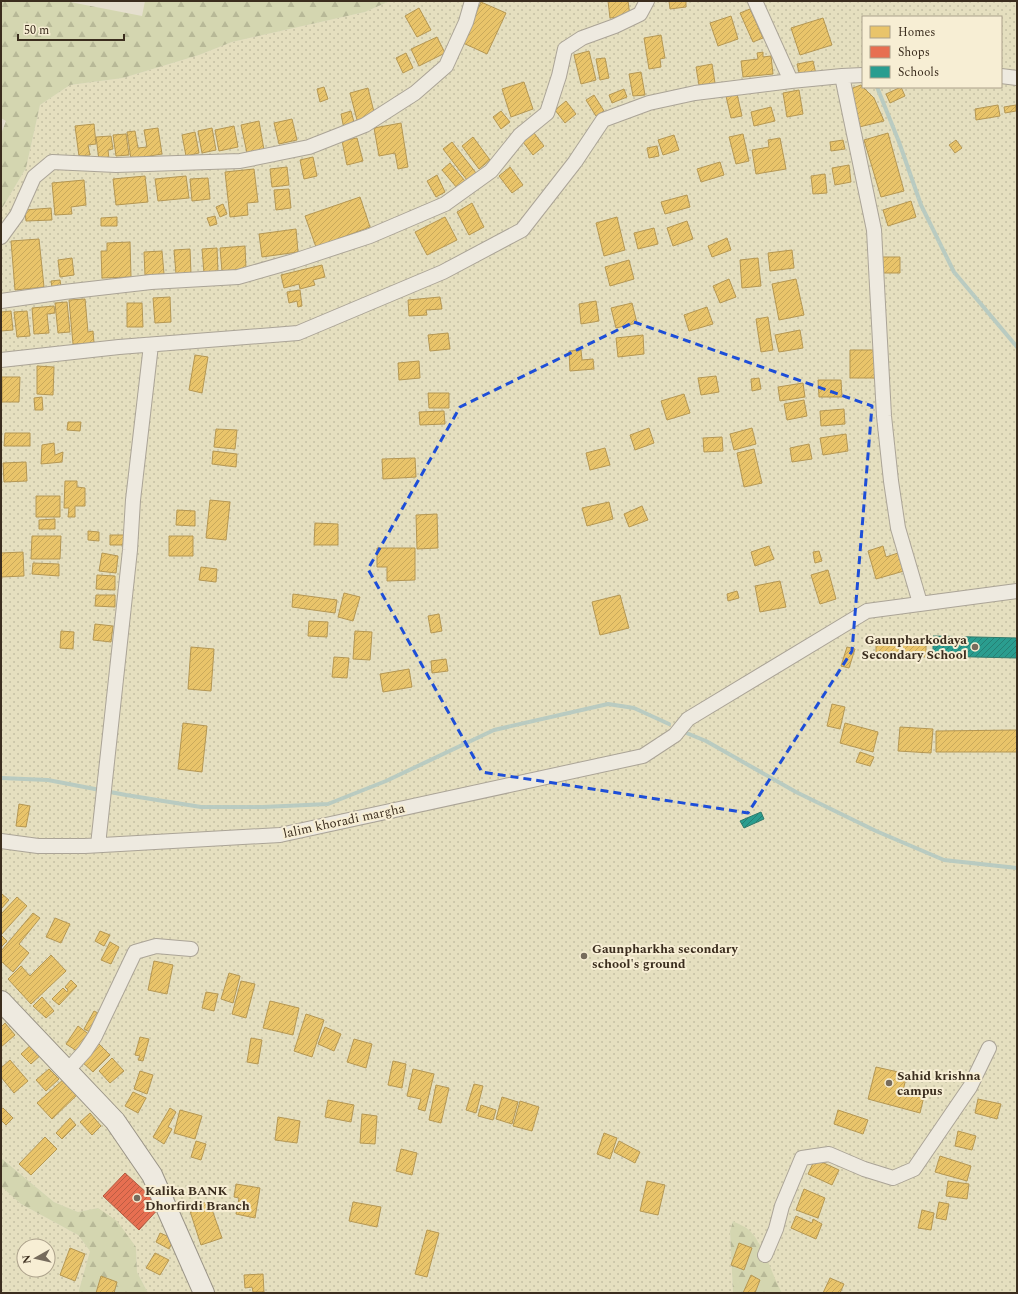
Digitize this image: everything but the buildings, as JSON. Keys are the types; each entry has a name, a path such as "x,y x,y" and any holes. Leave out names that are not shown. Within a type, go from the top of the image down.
{"street":[{"path":"1,237 17,215 34,177 52,162 116,165 240,161 309,147 365,125 415,93 446,66 466,22 472,1"},
{"path":"1,301 143,283 238,277 294,261 370,236 445,204 491,171 520,135 547,113 566,49 582,38 615,26 640,14 647,1"},
{"path":"755,1 791,81"},
{"path":"1,360 151,345 298,333 443,272 522,230 575,162 603,120 649,102 695,92 791,81 862,75"},
{"path":"842,76 874,230 884,416 891,481 898,528 920,603"},
{"path":"1002,76 1017,78"},
{"path":"98,845 130,550 133,500 151,345"},
{"name":"lalim khoradi margha","path":"1,841 38,846 98,845 280,835 643,756 675,735 688,719 867,611 1017,591"},
{"path":"68,1070 85,1051 95,1036 135,952 156,946 191,949"},
{"path":"1,1001 115,1121 152,1175 204,1293"},
{"path":"764,1255 776,1229 782,1206 802,1158 830,1154 864,1169 893,1178 914,1169 970,1087 989,1048"}],"highlighted area":[{"path":"634,322 872,406 852,651 748,813 482,772 368,569 460,407"}],"shaded area":[{"path":"390,1 1017,1 1017,1293 782,1293 773,1278 765,1255 733,1221 730,1231 733,1293 148,1293 137,1272 136,1247 98,1208 78,1212 54,1202 1,1158 1,210 26,168 40,105 70,85 123,78 199,55 232,42 365,12"},
{"path":"1,1185 21,1204 78,1235 90,1251 79,1293 1,1293"}],"green space":[{"path":"1,1 65,1 142,16 145,1 390,1 365,12 232,42 199,55 123,78 70,85 40,105 26,168 1,210 1,134 6,121 1,118"},
{"path":"1,1158 54,1202 78,1212 98,1208 117,1221 136,1247 137,1272 148,1293 79,1293 90,1251 78,1235 21,1204 2,1187"},
{"path":"733,1221 747,1229 756,1238 782,1293 733,1293 730,1231"}],"waterway":[{"path":"877,88 899,142 921,205 954,272 1017,347"},
{"path":"1,778 48,780 126,795 201,807 263,807 328,804 386,781 494,730 608,704 634,708 669,724"},
{"path":"684,732 706,741 796,792 876,831 944,860 1017,868"}],"place":[{"name":"Gaunpharkodaya Secondary School","path":"975,647"},
{"name":"Gaunpharkha secondary school's ground","path":"584,956"},
{"name":"Sahid krishna campus","path":"889,1083"},
{"name":"Kalika BANK Dhorfirdi Branch","path":"137,1198"}]}
